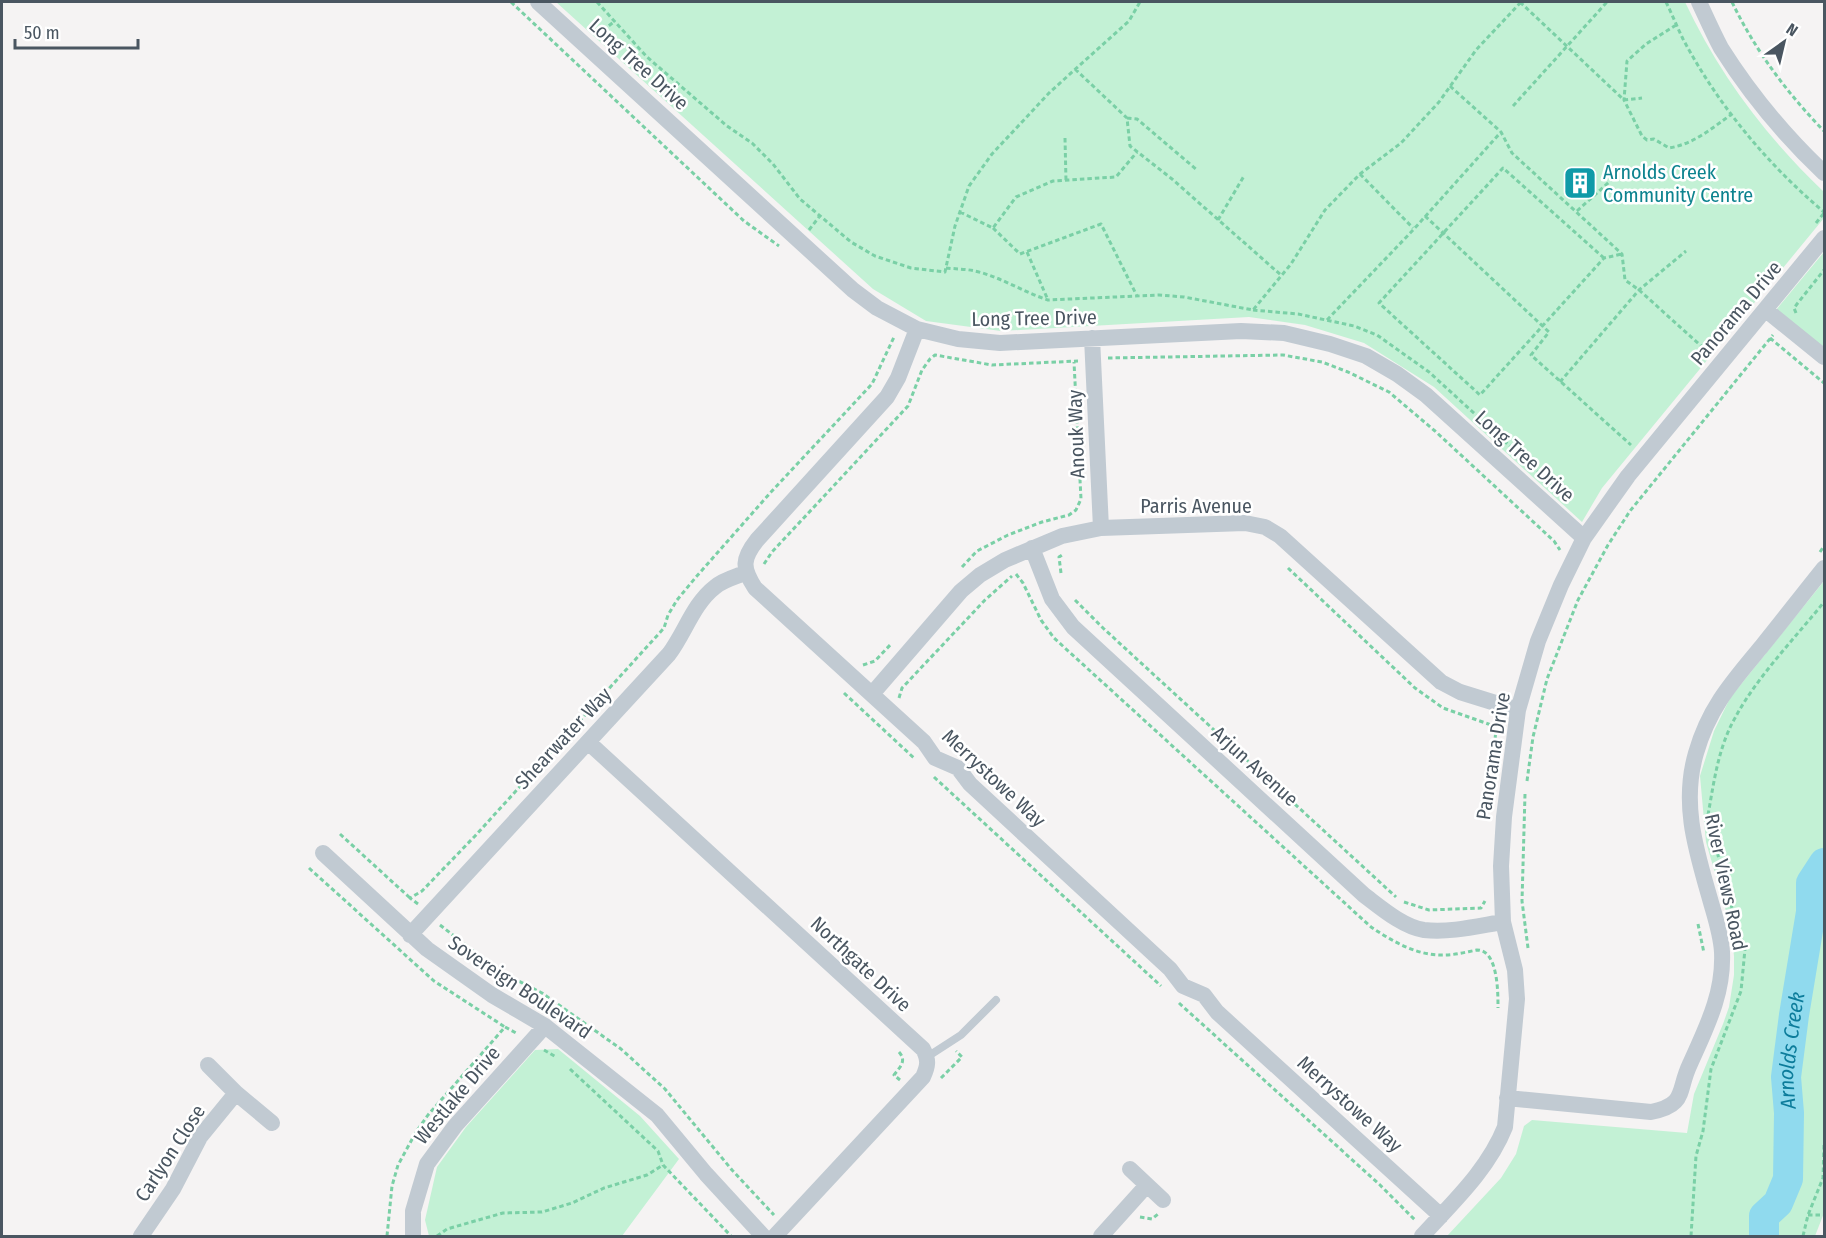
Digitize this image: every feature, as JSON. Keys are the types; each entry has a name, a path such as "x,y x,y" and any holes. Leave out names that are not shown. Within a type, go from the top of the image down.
{"street":[{"name":"Long Tree Drive","path":"538,2 853,290 877,308 917,329 958,339 1000,343 1241,331 1284,333 1330,344 1366,356 1426,395 1584,538"},
{"path":"1699,2 1720,46 1749,89 1785,134 1824,174"},
{"name":"Panorama Drive","path":"1422,1236 1482,1168 1497,1147 1505,1127 1517,999 1515,970 1503,922 1501,866 1504,817 1518,710 1538,641 1561,585 1584,538 1715,359 1766,310 1817,234"},
{"path":"1766,310 1824,357"},
{"path":"754,573 746,561 749,550 887,397 898,378 917,329"},
{"name":"Anouk Way","path":"1092,338 1101,528"},
{"name":"Parris Avenue","path":"872,694 961,591 980,575 1005,560 1062,536 1101,528 1245,523 1264,527 1280,536 1440,682 1460,692 1518,710"},
{"name":"Arjun Avenue","path":"1032,548 1052,599 1073,627 1364,895 1391,916 1422,930 1458,929 1503,922"},
{"name":"River Views Road","path":"1508,1098 1651,1112 1665,1110 1676,1103 1688,1068 1710,1022 1718,999 1721,974 1722,953 1718,928 1696,852 1689,816 1690,779 1696,754 1705,725 1720,698 1821,561"},
{"name":"Merrystowe Way","path":"754,573 755,588 924,742 935,758 958,768 970,784 1170,969 1182,986 1204,994 1217,1012 1440,1216"},
{"name":"Shearwater Way","path":"410,935 669,654 680,640 700,602 715,586 754,573"},
{"name":"Northgate Drive","path":"588,742 922,1049 927,1057"},
{"name":"Sovereign Boulevard","path":"323,853 410,935 465,977 545,1026 657,1115 763,1236"},
{"name":"Westlake Drive","path":"413,1236 413,1211 427,1164 455,1126 545,1026"},
{"path":"776,1236 923,1077 927,1067 927,1057"},
{"path":"208,1065 236,1093 273,1122"},
{"name":"Carlyon Close","path":"141,1236 173,1189 200,1137 236,1093"},
{"path":"1130,1169 1164,1200"},
{"path":"1101,1236 1147,1185"}],"lane":[{"path":"927,1057 962,1035 996,1000"}],"path":[{"path":"597,2 647,57 727,126 752,143 773,164 800,199 851,242 875,256 911,268 945,272 969,186 992,154 1050,92 1128,21 1140,2"},
{"path":"1253,310 1291,264 1325,210 1360,174 1401,143 1439,102 1476,50 1520,2 1624,100 1642,136 1647,140 1654,139 1669,148 1683,146 1702,136 1732,114"},
{"path":"1513,106 1607,2"},
{"path":"1666,2 1699,66 1732,114 1784,175 1824,213 1817,234"},
{"path":"1732,2 1747,31 1773,71 1824,131"},
{"path":"1624,100 1627,61 1638,50 1676,24"},
{"path":"1075,69 1126,118 1130,146 1172,178 1282,276"},
{"path":"1450,86 1501,132 1512,153 1622,254 1625,280 1715,359"},
{"path":"1624,100 1642,98"},
{"path":"1126,118 1137,119 1197,170"},
{"path":"1326,320 1414,229 1501,132"},
{"path":"1065,138 1066,181"},
{"path":"993,228 1017,197 1053,182 1116,177 1137,152"},
{"path":"1604,258 1503,168 1379,303 1480,395 1604,258 1622,254"},
{"path":"1360,174 1414,229"},
{"path":"1576,212 1618,174"},
{"path":"1218,220 1244,176"},
{"path":"960,212 993,228 1020,254 1101,224 1137,296"},
{"path":"1425,216 1549,332 1531,355 1644,457"},
{"path":"1560,382 1639,290 1686,250"},
{"path":"1026,251 1048,300"},
{"path":"946,268 975,271 1048,300 1159,295 1184,297 1354,326 1377,335 1429,372 1565,496"},
{"path":"1803,320 1796,314 1794,308 1824,270"},
{"path":"1527,782 1533,737 1547,679 1578,600 1608,544 1630,512 1770,339 1824,383"},
{"path":"1715,359 1716,345"},
{"path":"754,573 908,406 922,370 930,358 935,356 992,365 1074,362 1093,359 1283,355 1322,362 1389,392 1435,431 1554,541 1560,548 1559,557"},
{"path":"1704,361 1715,359"},
{"path":"961,568 977,551 1008,535 1069,515 1076,510 1081,499 1074,362"},
{"path":"1821,561 1824,546"},
{"path":"904,703 899,698 902,688 985,600 1015,573 1040,568 1066,552"},
{"path":"1059,557 1062,577"},
{"path":"1287,567 1415,688 1443,708 1497,727"},
{"path":"1015,573 1023,583 1041,620 1054,638 1371,927 1390,940 1427,953 1444,955 1482,950 1488,953 1493,960 1498,988 1498,1008"},
{"path":"1074,599 1400,901 1429,910 1481,908 1485,891"},
{"path":"856,663 866,666 875,662 899,635"},
{"path":"1493,763 1498,704"},
{"path":"549,755 562,770"},
{"path":"1525,793 1522,901 1529,952"},
{"path":"340,834 411,898"},
{"path":"1698,922 1705,956"},
{"path":"387,1236 392,1186 398,1165 416,1132 428,1115 505,1027 561,1060"},
{"path":"948,1044 962,1057 956,1062"},
{"path":"898,1050 903,1056 903,1064 894,1076 911,1090"},
{"path":"569,1068 658,1151 663,1165 731,1236"},
{"path":"1803,1236 1808,1215 1823,1178 1824,1145"},
{"path":"437,1236 447,1229 503,1213 542,1212 572,1203 604,1188 647,1174 663,1165"},
{"path":"1138,1217 1152,1219 1168,1203 1164,1200"},
{"path":"1808,1215 1824,1215"}],"green space":[{"path":"556,2 1685,2 1698,29 1745,103 1763,127 1824,192 1824,218 1602,488 1582,522 1434,387 1364,343 1305,325 1249,317 1001,331 926,321 873,289"},
{"path":"1824,252 1824,349 1776,310"},
{"path":"1824,581 1824,1213 1815,1236 1447,1236 1501,1178 1516,1154 1524,1126 1532,1120 1687,1133 1694,1094 1729,1007 1734,975 1730,925 1706,842 1700,776 1714,731 1730,698"},
{"path":"558,1049 640,1116 679,1159 622,1236 429,1236 425,1220 437,1167 466,1127 535,1050"}],"waterway":[{"name":"Arnolds Creek","path":"1764,1236 1764,1216 1778,1203 1788,1179 1789,1113 1786,1077 1811,912 1811,883 1824,863"}],"place":[{"name":"Arnolds Creek Community Centre","path":"1580,183"}]}
